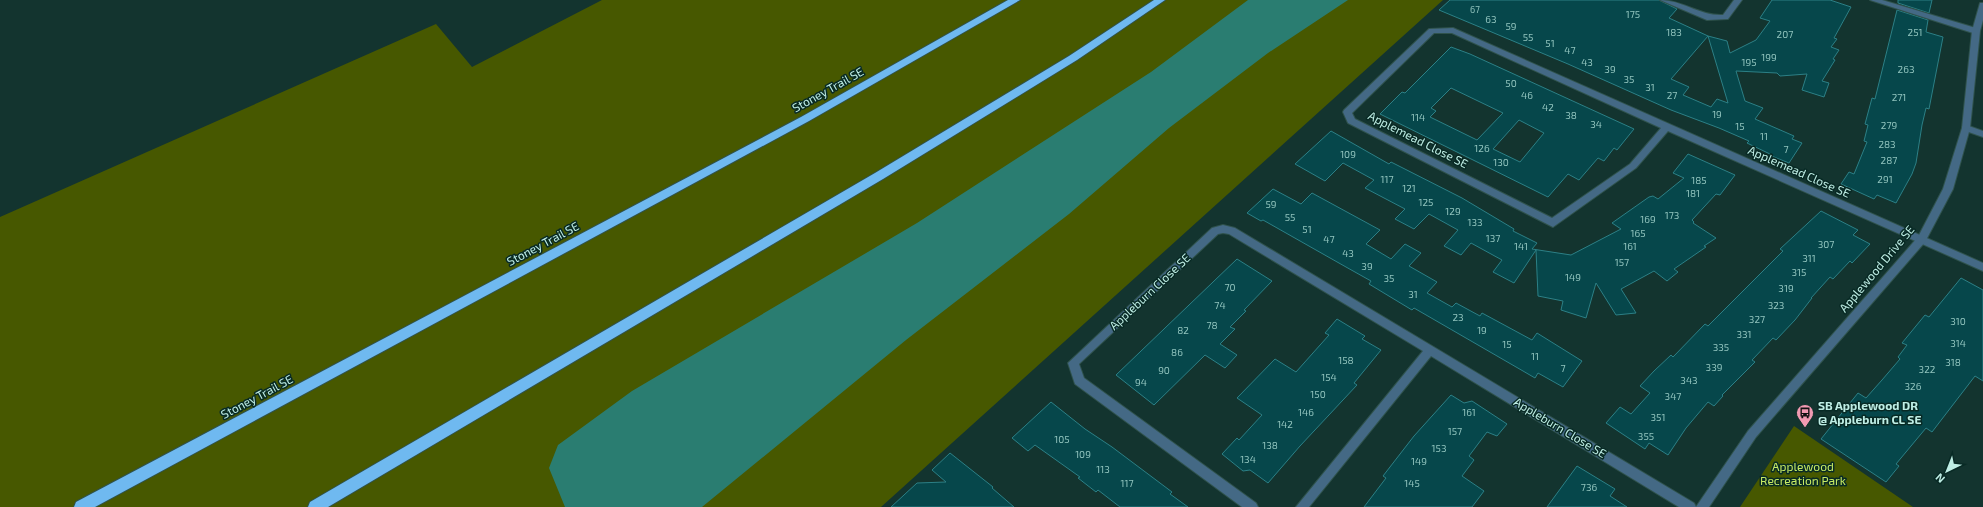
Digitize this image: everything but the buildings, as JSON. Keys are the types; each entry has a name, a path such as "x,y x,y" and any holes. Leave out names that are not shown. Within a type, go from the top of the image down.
{"highway":[{"name":"Stoney Trail SE","path":"81,507 805,119 1015,0"},
{"path":"315,507 879,176 1073,58 1160,0"}],"street":[{"path":"1664,0 1710,18 1725,17 1738,0"},
{"path":"1874,0 1976,31"},
{"name":"Applewood Drive SE","path":"1702,507 1752,434 1922,239 1948,188 1966,128 1976,31 1983,5"},
{"name":"Applemead Close SE","path":"1667,127 1633,166 1553,223 1351,121 1347,112 1432,31 1453,30 1983,267"},
{"path":"1966,128 1983,134"},
{"name":"Appleburn Close SE","path":"1252,507 1079,381 1073,363 1215,231 1223,229 1232,231 1690,507"},
{"path":"1302,507 1430,351"}],"green space":[{"path":"602,0 1443,0 881,507 0,507 0,217 436,24 472,67"},
{"name":"Applewood Recreation Park","path":"1794,426 1913,507 1740,507"}],"shaded area":[{"path":"1248,0 1348,0 1268,53 1169,128 1069,214 906,340 702,507 565,507 549,468 558,445 632,391 917,223 1151,72"}],"place":[{"name":"SB Applewood DR @ Appleburn CL SE","path":"1805,428"}]}
